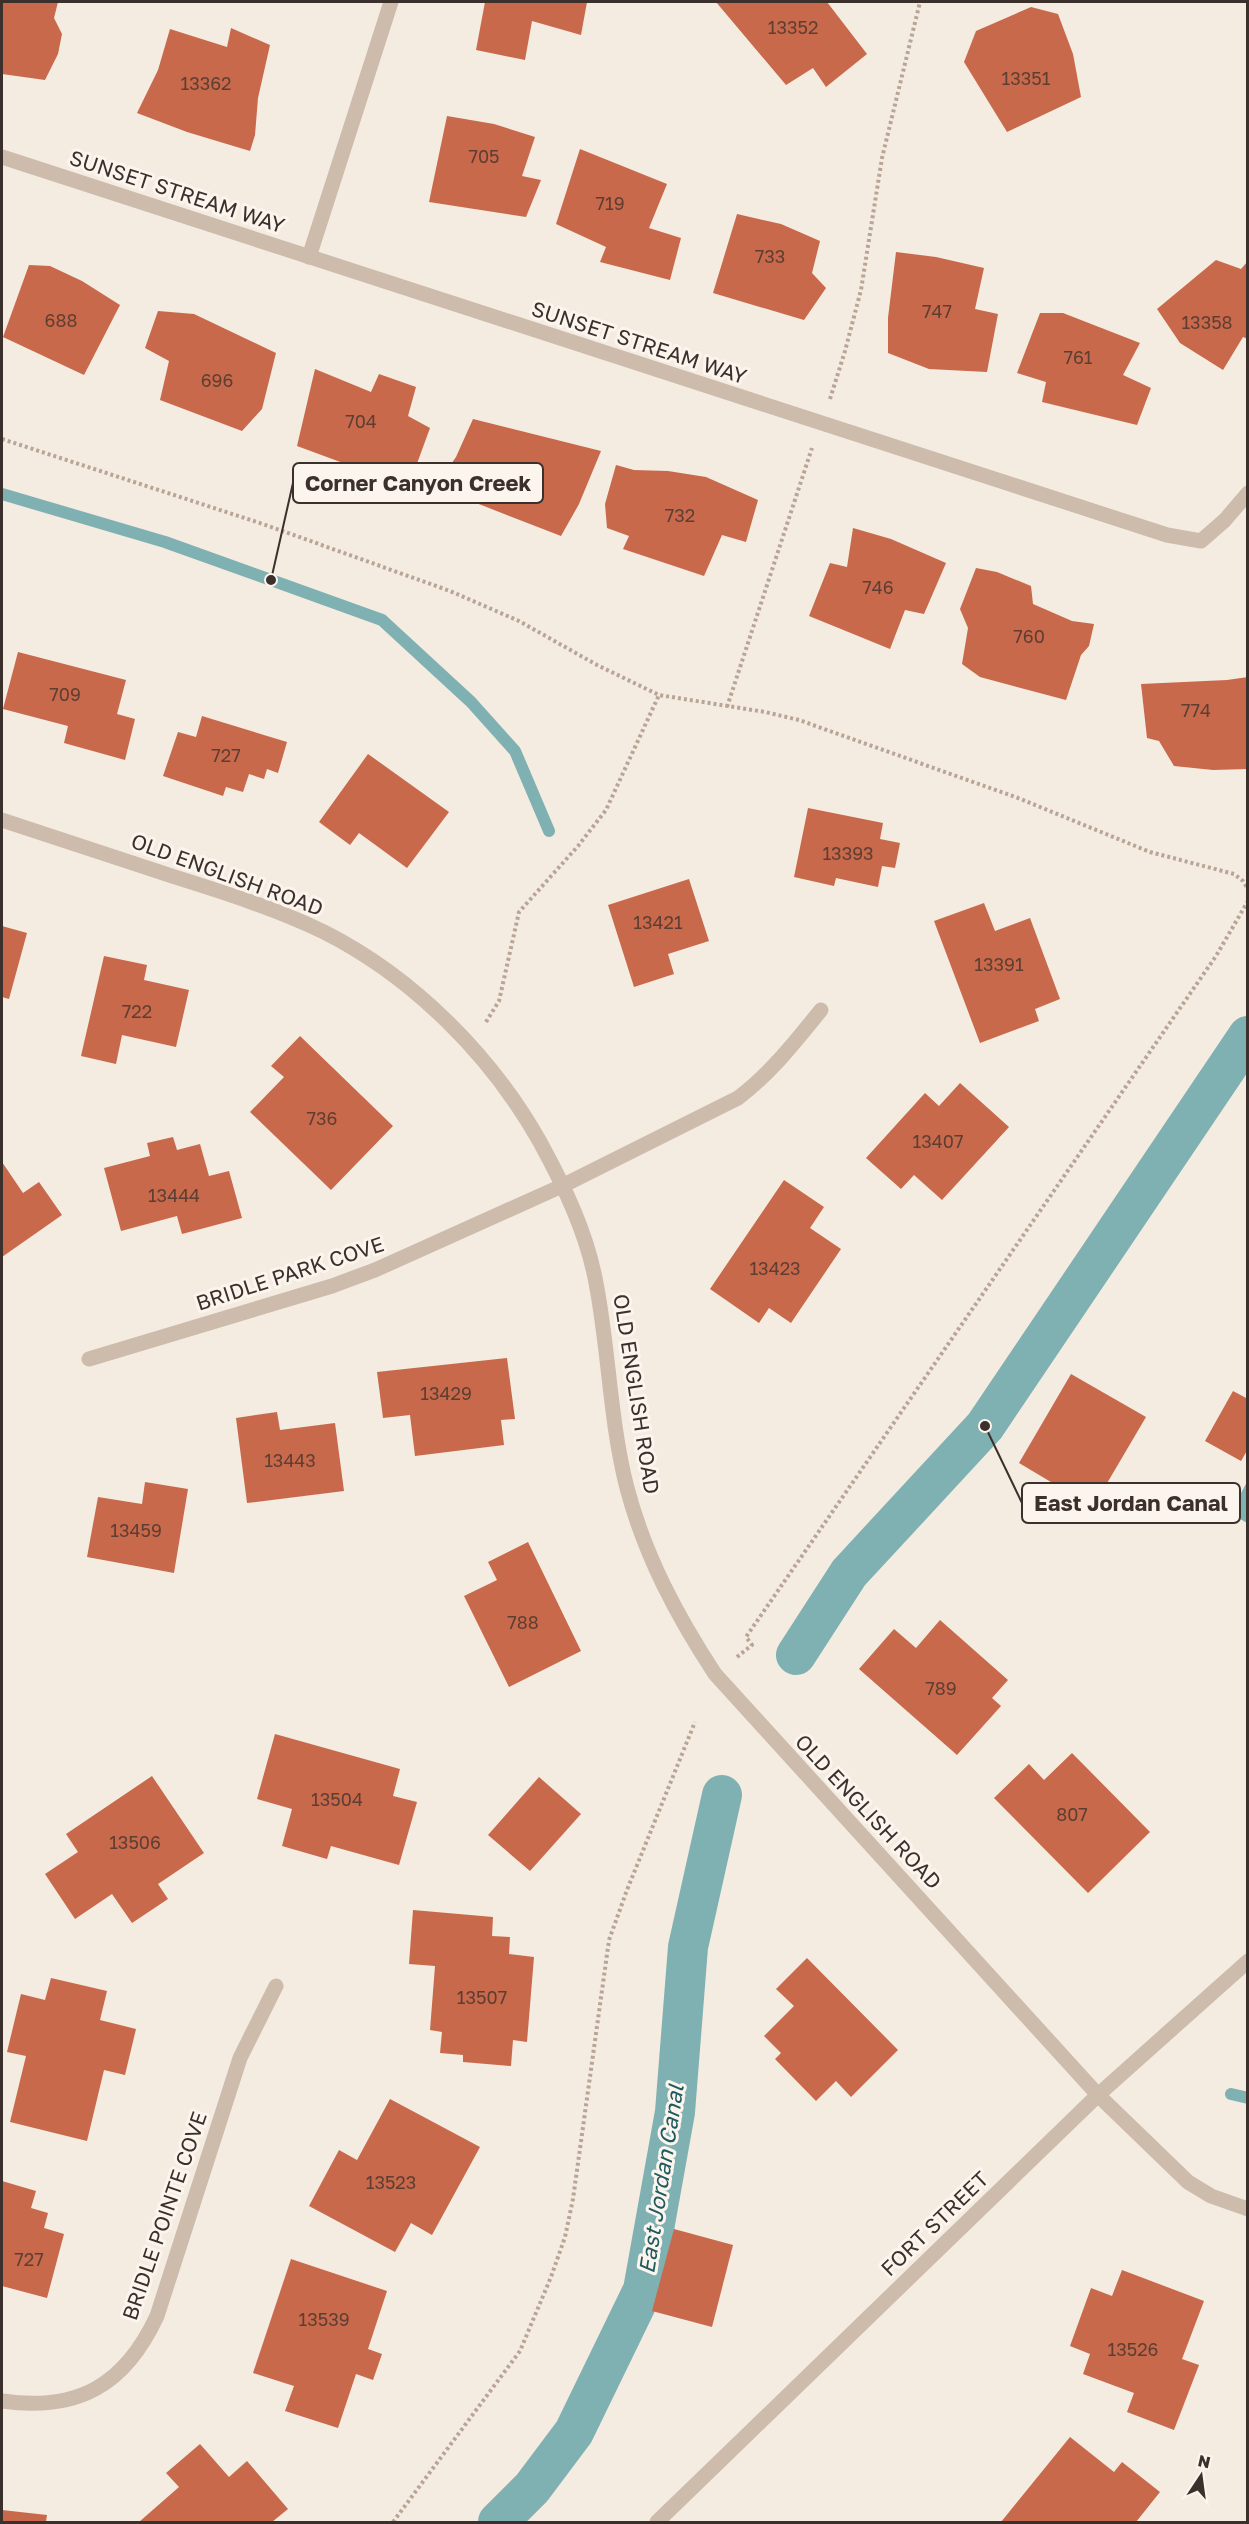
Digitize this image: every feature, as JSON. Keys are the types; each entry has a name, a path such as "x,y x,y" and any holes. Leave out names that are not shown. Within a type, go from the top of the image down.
{"street":[{"path":"309,257 391,2"},
{"name":"SUNSET STREAM WAY","path":"2,158 1167,535 1201,541 1225,520 1248,493"},
{"name":"OLD ENGLISH ROAD","path":"2,820 243,899 325,933 365,956 403,983 469,1045 501,1082 529,1123 564,1185 585,1240 596,1278 626,1486 641,1534 660,1580 685,1628 715,1674 1098,2096 1188,2182 1211,2196 1248,2209"},
{"name":"BRIDLE PARK COVE","path":"89,1359 332,1286 375,1270 564,1185 738,1098 777,1064 821,1010"},
{"name":"FORT STREET","path":"657,2523 1098,2096 1248,1961"},
{"name":"BRIDLE POINTE COVE","path":"2,2401 38,2405 61,2402 84,2394 123,2368 137,2352 157,2316 240,2058 276,1986"}],"path":[{"path":"828,402 845,351 861,290 882,158 920,2"},
{"path":"2,439 263,524 450,591 519,621 597,666 659,695 765,712 828,730 1018,798 1150,852 1233,874 1243,881 1248,889"},
{"path":"727,707 813,447"},
{"path":"469,1045 499,1001 519,912 578,846 606,810 659,695"},
{"path":"752,1645 746,1637 1216,956 1248,901"},
{"path":"393,2523 520,2351 551,2277 565,2237 573,2199 609,1940 695,1722"}],"water":[{"path":"1247,1482 1247,1523 1230,1513"}],"building":[{"path":"2,2 58,2 54,18 62,34 58,54 45,80 2,74"},
{"path":"485,2 587,2 581,35 532,21 525,60 476,50"},
{"path":"716,2 827,2 867,54 826,87 813,68 786,85"},
{"path":"1031,7 1058,14 1073,54 1081,97 1007,132 964,62 976,31"},
{"path":"231,28 270,45 258,98 255,135 250,151 187,132 137,113 158,70 170,29 227,47"},
{"path":"447,116 494,124 535,137 522,176 541,180 526,217 429,202"},
{"path":"580,149 667,184 649,228 681,238 670,280 600,262 606,247 556,224"},
{"path":"737,214 781,224 820,241 812,273 826,288 804,320 713,293"},
{"path":"896,252 936,257 984,268 975,309 998,314 987,372 929,369 888,353 888,318"},
{"path":"1216,260 1241,269 1248,261 1248,339 1243,337 1223,370 1180,343 1157,309"},
{"path":"29,265 50,266 82,281 120,305 84,375 3,337"},
{"path":"158,311 194,314 276,353 262,409 242,431 160,400 169,361 145,348"},
{"path":"1040,313 1063,313 1140,343 1123,375 1151,388 1137,425 1042,402 1046,382 1017,373"},
{"path":"315,369 371,392 379,374 416,387 408,416 430,428 415,469 394,462 381,477 297,446"},
{"path":"473,419 601,451 579,504 561,536 435,487 456,457"},
{"path":"616,465 634,470 668,471 706,477 758,500 746,542 722,535 704,576 623,549 629,536 607,528 605,504"},
{"path":"853,528 891,539 946,563 924,614 905,610 890,649 809,616 830,563 847,567"},
{"path":"976,568 997,572 1031,586 1033,604 1072,621 1094,624 1089,646 1081,655 1066,700 980,677 962,664 968,628 960,609"},
{"path":"18,652 126,680 117,714 135,719 125,760 64,743 68,726 3,709"},
{"path":"1248,677 1248,769 1213,770 1174,766 1159,741 1147,738 1141,684"},
{"path":"202,716 287,742 278,773 267,769 264,779 249,774 243,792 226,787 223,796 163,776 178,732 196,737"},
{"path":"368,754 449,812 407,868 359,833 350,845 319,822"},
{"path":"808,808 883,823 880,839 900,843 895,868 882,866 878,887 836,878 834,886 794,877"},
{"path":"689,879 709,941 668,954 674,974 634,987 608,905"},
{"path":"984,903 995,931 1030,918 1060,999 1035,1009 1039,1021 980,1043 934,921"},
{"path":"2,926 27,933 9,999 2,997"},
{"path":"104,956 147,965 144,980 189,990 176,1047 122,1035 116,1064 81,1056"},
{"path":"300,1036 393,1126 331,1190 250,1112 284,1077 271,1066"},
{"path":"960,1083 1009,1127 942,1200 914,1175 901,1189 866,1158 925,1093 939,1106"},
{"path":"173,1137 177,1150 200,1144 209,1176 229,1171 242,1218 182,1234 177,1216 121,1231 104,1168 150,1156 147,1143"},
{"path":"2,1162 23,1193 39,1182 62,1215 2,1257"},
{"path":"784,1180 824,1207 810,1228 841,1249 791,1323 769,1308 759,1323 710,1289"},
{"path":"507,1358 515,1419 501,1420 504,1445 415,1456 410,1415 383,1418 377,1372"},
{"path":"1071,1374 1146,1417 1093,1507 1019,1463"},
{"path":"1233,1391 1248,1399 1248,1449 1241,1461 1205,1441"},
{"path":"277,1412 280,1430 335,1423 344,1491 247,1503 236,1418"},
{"path":"145,1482 188,1489 174,1573 87,1557 98,1497 142,1504"},
{"path":"528,1542 581,1651 509,1687 464,1596 497,1580 488,1562"},
{"path":"940,1620 1008,1680 992,1698 1001,1706 957,1755 859,1669 894,1629 916,1648"},
{"path":"275,1734 400,1769 393,1796 417,1802 399,1865 331,1846 327,1859 282,1846 292,1809 257,1799"},
{"path":"1072,1753 1150,1832 1088,1893 994,1798 1029,1764 1044,1780"},
{"path":"152,1776 204,1853 158,1884 168,1899 132,1923 112,1894 75,1919 45,1874 78,1852 66,1834"},
{"path":"539,1777 581,1814 530,1871 488,1835"},
{"path":"413,1910 493,1917 492,1936 510,1937 509,1954 534,1957 527,2042 513,2040 511,2066 463,2062 463,2055 440,2053 442,2032 430,2030 435,1966 409,1964"},
{"path":"807,1958 898,2050 851,2097 836,2081 816,2101 775,2059 781,2053 764,2036 794,2006 776,1989"},
{"path":"51,1978 107,1991 100,2020 136,2029 125,2075 104,2070 87,2141 10,2122 26,2056 7,2052 21,1994 45,2000"},
{"path":"390,2099 480,2147 432,2235 411,2223 395,2252 309,2206 339,2150 357,2160"},
{"path":"2,2181 36,2191 31,2208 48,2213 44,2228 64,2234 47,2298 2,2286"},
{"path":"674,2229 733,2245 712,2327 652,2311"},
{"path":"291,2259 387,2291 368,2349 382,2354 373,2380 356,2374 338,2428 285,2411 294,2386 253,2373"},
{"path":"1122,2270 1204,2301 1182,2359 1199,2365 1174,2430 1127,2412 1134,2393 1083,2374 1090,2354 1070,2346 1091,2288 1112,2296"},
{"path":"1070,2437 1114,2472 1122,2462 1160,2492 1136,2522 1001,2522"},
{"path":"200,2444 229,2477 247,2461 288,2509 272,2522 139,2522 179,2487 166,2473"},
{"path":"2,2510 47,2515 46,2522 2,2522"}],"waterway":[{"path":"2,494 165,542 382,620 471,702 515,751 549,831"},
{"name":"East Jordan Canal","path":"796,1655 849,1573 985,1426 1248,1036"},
{"name":"East Jordan Canal","path":"498,2522 532,2488 574,2432 643,2290 675,2112 688,1947 722,1795"},
{"path":"1231,2094 1248,2098"}],"place":[{"name":"Corner Canyon Creek","path":"271,580"},
{"name":"East Jordan Canal","path":"985,1426"}]}
